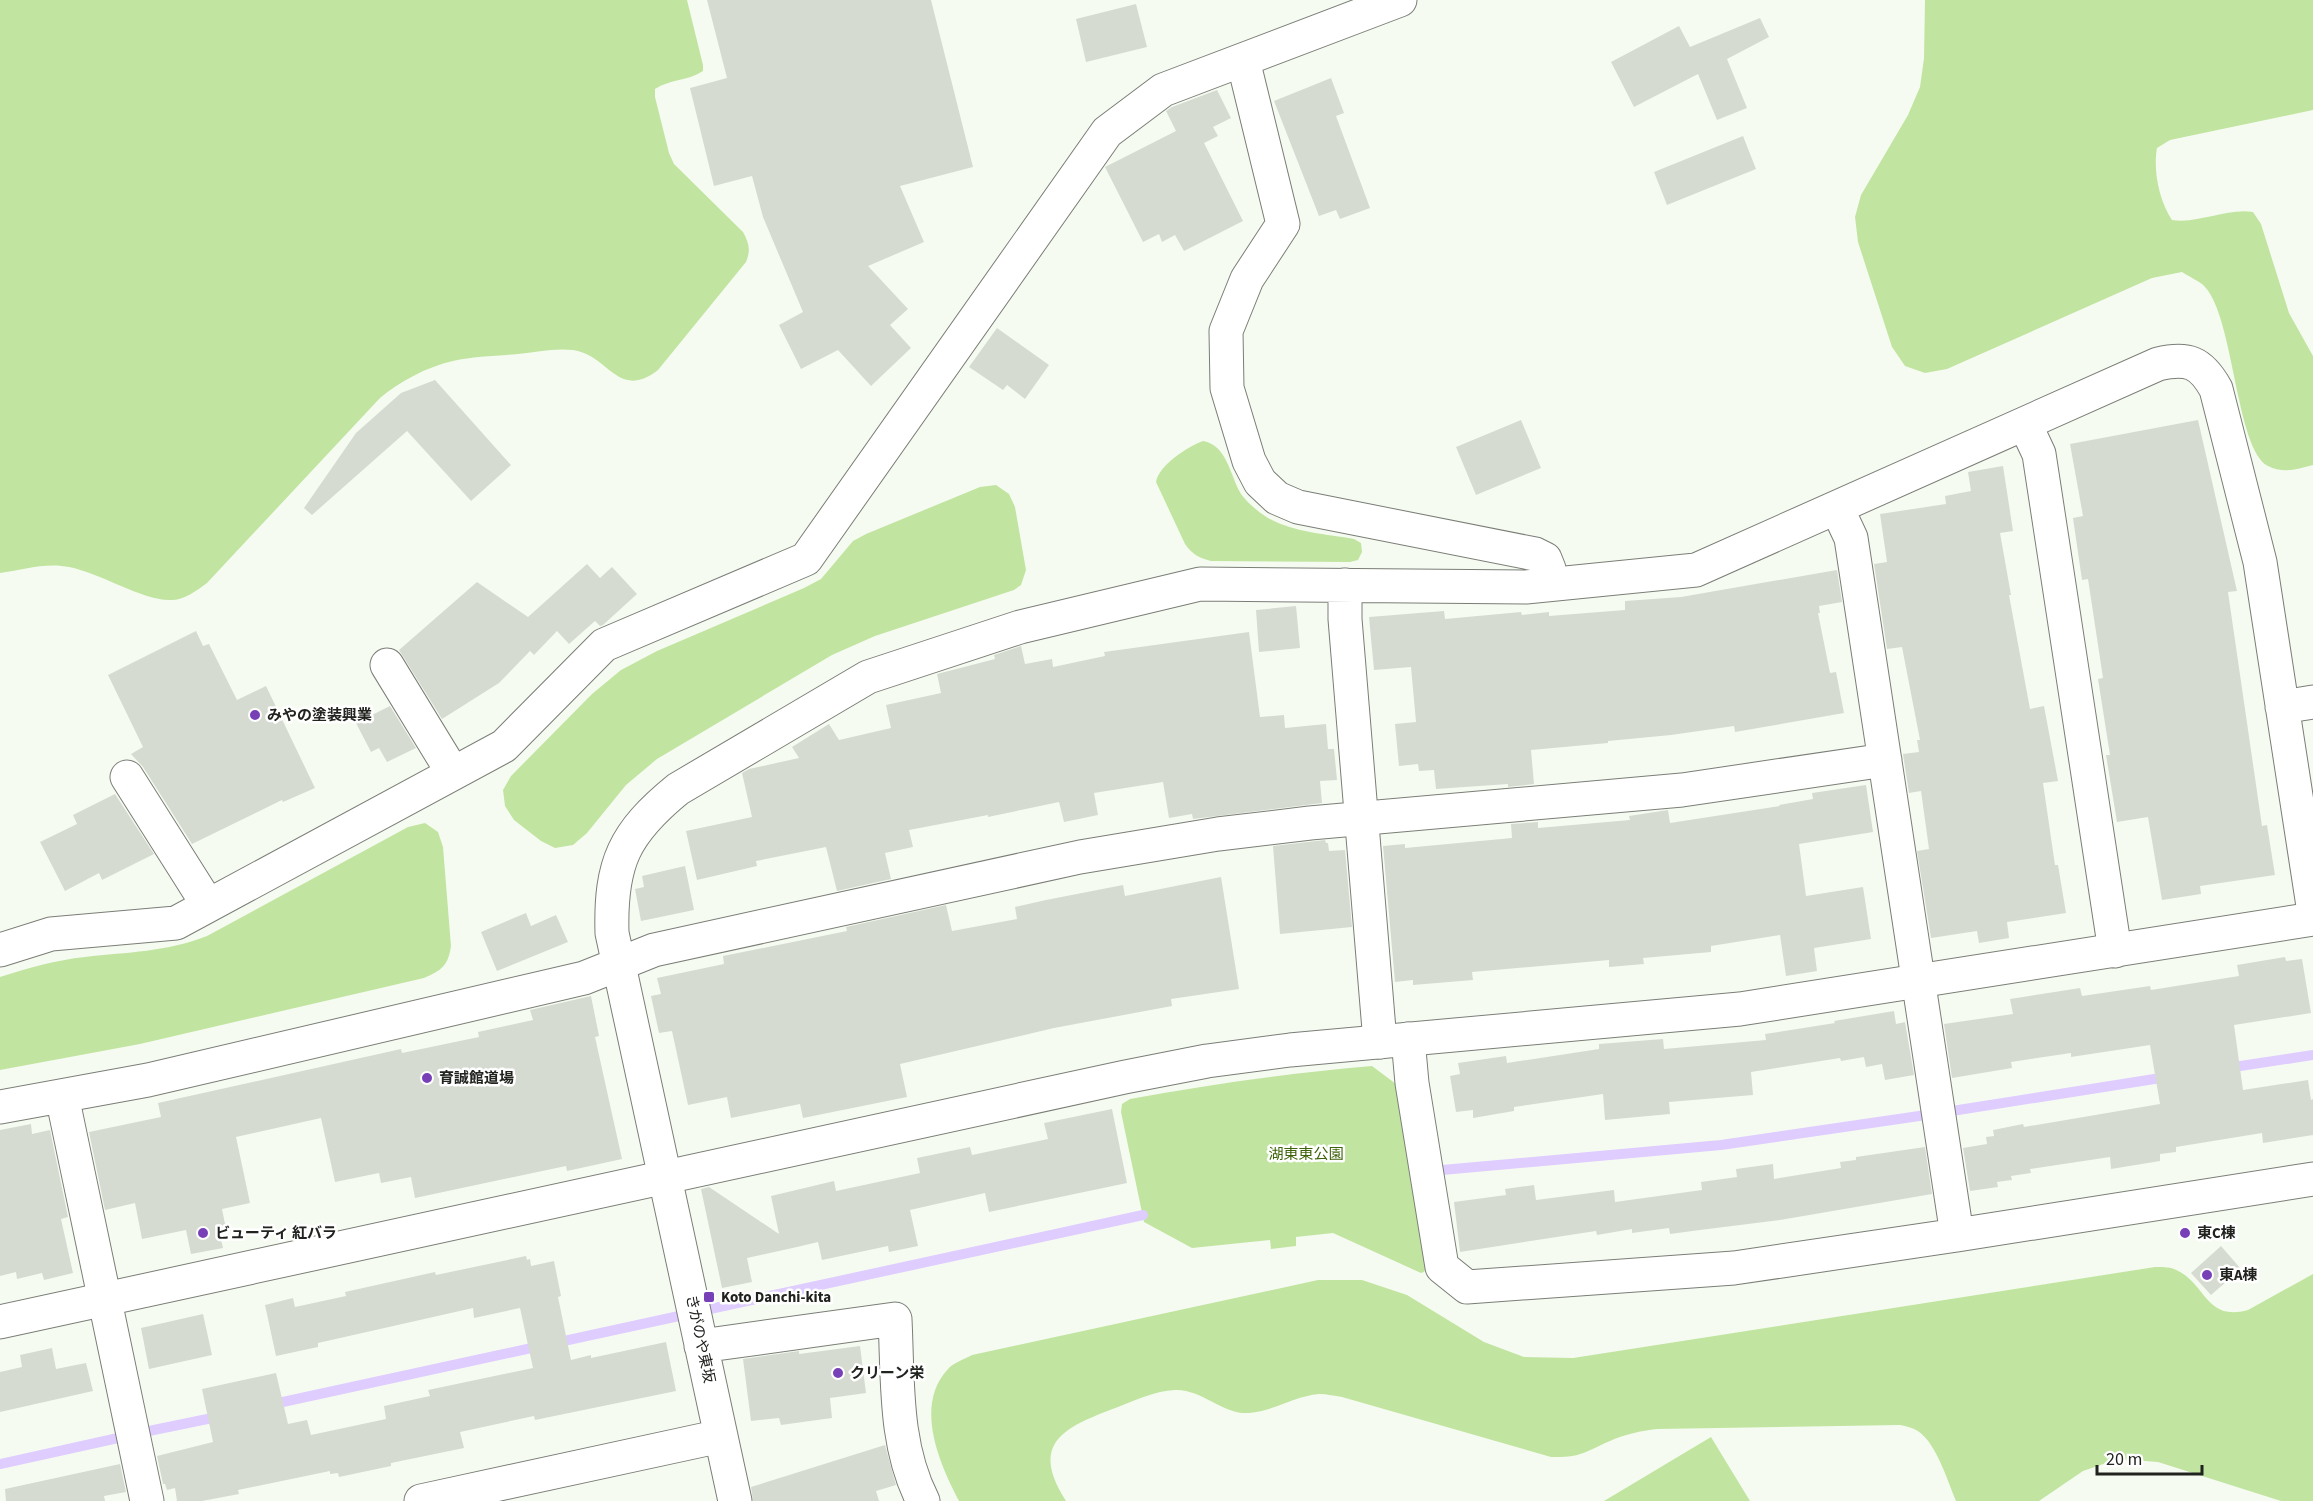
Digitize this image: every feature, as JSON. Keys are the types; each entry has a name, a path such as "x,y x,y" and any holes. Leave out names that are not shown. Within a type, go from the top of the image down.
{"street":[{"path":"0,950 51,934 176,922 504,746 604,645 806,559 1107,132 1163,90 1400,0"},
{"path":"1243,60 1283,224 1247,279 1226,332 1227,388 1249,461 1260,482 1277,498 1298,507 1535,554 1545,559 1549,569 1550,584"},
{"name":"きがのや東坂","path":"735,1501 612,933 611,899 618,866 632,836 652,810 678,789 868,677 1020,627 1200,584 1526,587 1696,570 2158,364 2176,360 2193,363 2208,374 2216,389 2298,705 2313,906"},
{"path":"2025,424 2039,454 2115,951"},
{"path":"1837,508 1851,538 1957,1235"},
{"path":"1345,585 1345,619 1361,818 1394,1040 1412,1083 1442,1268 1467,1287 1724,1269 2313,1179"},
{"path":"387,665 453,773"},
{"path":"0,1107 148,1080 585,978 654,950 1080,857 1218,834 1361,818 1682,790 1885,759"},
{"path":"127,777 208,905"},
{"path":"0,1322 1166,1069 1258,1054 1706,1012 2313,919"},
{"path":"62,1096 147,1501"},
{"path":"701,1346 896,1319 899,1415 905,1452 916,1488 923,1501"},
{"path":"421,1501 721,1436"}],"green space":[{"path":"0,0 687,0 703,71 655,89 655,97 669,153 674,164 743,232 749,247 748,258 658,370 644,378 633,381 623,379 596,360 573,350 545,350 461,359 433,367 405,380 380,398 207,583 184,597 169,600 146,596 69,567 43,566 0,573"},
{"path":"1925,0 2313,0 2313,110 2170,140 2157,148 2156,166 2160,195 2172,220 2192,220 2243,211 2253,212 2261,224 2289,313 2313,356 2313,465 2279,470 2268,466 2257,455 2242,411 2223,326 2215,303 2203,285 2182,272 2152,278 1947,369 1925,373 1905,366 1892,347 1858,242 1855,217 1861,195 1908,115 1920,87 1924,58"},
{"path":"1203,441 1218,448 1241,494 1265,516 1296,529 1354,539 1361,543 1362,552 1358,560 1350,562 1211,561 1193,553 1185,544 1156,482 1162,469 1168,463 1182,452"},
{"path":"996,485 1009,494 1015,507 1026,570 1021,585 1014,590 875,636 832,655 657,759 626,785 587,833 573,845 555,848 541,841 514,820 505,806 503,790 511,776 592,694 621,670 657,651 821,579 853,541 866,534 980,487"},
{"path":"425,823 438,832 443,847 451,946 446,963 435,972 424,978 140,1044 0,1070 0,977 63,960 162,948 207,936 408,827"},
{"name":"湖東東公園","path":"1372,1066 1396,1084 1426,1269 1424,1272 1421,1273 1333,1233 1296,1237 1296,1246 1271,1249 1270,1240 1192,1248 1144,1222 1121,1112 1122,1104 1130,1099 1220,1084"},
{"path":"2155,1267 2172,1268 2185,1275 2214,1306 2234,1312 2248,1310 2313,1274 2313,1501 2281,1501 2158,1462 2118,1459 2083,1471 2039,1501 1956,1501 1940,1460 1928,1441 1914,1429 1900,1425 1657,1429 1621,1436 1576,1455 1551,1457 1342,1397 1310,1395 1258,1412 1239,1413 1194,1393 1175,1390 1146,1396 1083,1421 1069,1429 1059,1439 1052,1450 1051,1464 1055,1481 1066,1501 959,1501 944,1469 933,1434 931,1417 938,1383 950,1367 972,1355 1318,1280 1362,1280 1407,1295 1484,1342 1524,1357 1573,1358"},
{"path":"1711,1437 1750,1501 1604,1501"}],"building":[{"path":"707,0 931,0 973,167 900,186 924,242 868,266 908,309 890,325 911,348 871,386 838,350 801,369 779,325 803,312 763,217 752,176 714,186 690,88 727,78"},
{"path":"1136,4 1147,47 1086,62 1076,19"},
{"path":"1760,18 1769,37 1727,59 1747,108 1717,120 1698,74 1634,107 1611,62 1679,26 1690,47"},
{"path":"1331,78 1344,113 1336,116 1370,208 1340,219 1336,210 1319,216 1274,101"},
{"path":"1217,90 1231,118 1213,127 1218,136 1204,143 1243,221 1184,251 1175,235 1162,242 1159,234 1143,242 1105,167 1176,131 1166,111"},
{"path":"1743,136 1756,169 1667,205 1654,172"},
{"path":"997,328 1049,365 1025,399 1007,385 1003,390 969,367"},
{"path":"435,380 511,465 471,501 407,431 312,515 304,508 356,433 401,393"},
{"path":"1521,420 1541,468 1476,495 1456,447"},
{"path":"2198,420 2237,591 2228,592 2262,826 2267,825 2275,875 2200,886 2201,894 2162,900 2148,817 2117,822 2106,755 2110,755 2098,679 2103,678 2088,579 2082,580 2073,518 2083,516 2070,444"},
{"path":"2003,466 2013,531 2000,533 2030,709 2044,706 2058,781 2043,783 2055,865 2058,865 2066,913 2007,922 2009,938 1979,943 1977,931 1931,938 1917,851 1929,849 1921,791 1909,793 1903,754 1919,752 1917,740 1920,740 1902,647 1887,649 1874,564 1887,562 1880,514 1946,504 1945,496 1971,491 1968,472"},
{"path":"587,564 600,578 612,567 637,594 603,625 600,626 595,621 569,644 557,631 534,655 530,651 499,683 442,719 399,650 477,582 528,617"},
{"path":"1837,570 1842,602 1819,606 1820,613 1818,613 1830,673 1836,672 1844,713 1735,732 1734,726 1608,741 1608,743 1531,750 1534,784 1436,789 1434,770 1419,771 1418,764 1399,766 1395,724 1416,722 1411,667 1374,670 1369,617 1444,611 1445,619 1521,612 1522,615 1549,612 1549,616 1625,610 1625,601 1681,597"},
{"path":"1296,606 1300,648 1259,652 1256,610"},
{"path":"196,631 203,646 209,644 237,700 266,686 315,788 283,802 282,800 192,844 143,767 131,754 143,747 108,675"},
{"path":"1249,632 1260,717 1284,715 1285,728 1326,724 1328,749 1334,749 1337,780 1320,781 1322,803 1193,819 1192,814 1169,818 1163,782 1094,793 1098,815 1064,822 1059,802 909,830 913,847 885,853 891,879 837,891 826,847 756,861 757,866 697,880 686,831 752,817 742,773 749,769 799,758 792,747 829,724 839,740 891,728 886,705 941,693 937,674 995,659 994,655 1021,646 1025,664 1052,659 1053,667 1105,656 1104,652"},
{"path":"390,706 416,748 387,762 379,748 371,752 356,723"},
{"path":"1866,785 1873,832 1799,844 1806,896 1863,887 1871,939 1814,948 1817,971 1786,976 1780,935 1711,946 1711,952 1643,958 1644,964 1609,967 1609,960 1472,972 1473,980 1413,985 1413,980 1395,982 1383,846 1405,844 1405,848 1512,838 1511,824 1538,822 1538,828 1630,820 1629,816 1668,810 1670,823 1780,806 1813,799 1812,793"},
{"path":"115,794 154,854 102,880 99,873 65,891 40,842 77,824 73,815"},
{"path":"1325,840 1329,851 1345,850 1352,927 1280,934 1273,846"},
{"path":"685,866 694,910 641,921 635,889 644,887 642,876"},
{"path":"1221,877 1239,989 1171,999 1172,1006 1054,1028 900,1064 907,1097 803,1118 800,1104 731,1118 727,1097 688,1105 672,1031 659,1033 651,996 661,994 657,978 724,964 723,956 847,931 846,927 946,905 952,931 1017,919 1015,907 1046,900 1123,885 1125,896"},
{"path":"526,913 531,926 556,915 568,942 497,971 481,932"},
{"path":"2285,957 2286,961 2302,959 2311,1013 2234,1025 2243,1090 2308,1080 2311,1100 2313,1099 2313,1135 2263,1143 2262,1133 2176,1147 2176,1152 2160,1154 2160,1161 2111,1169 2110,1157 2030,1169 2031,1173 2011,1176 2012,1180 1997,1182 1998,1187 1970,1191 1963,1148 1987,1144 1986,1137 1994,1136 1993,1130 2023,1124 2024,1127 2160,1104 2150,1045 2071,1057 2071,1053 2011,1062 2012,1068 1952,1078 1944,1024 2013,1014 2010,999 2080,988 2082,996 2150,986 2151,990 2239,976 2237,965"},
{"path":"591,996 599,1036 595,1037 622,1159 567,1171 566,1166 415,1198 411,1177 381,1183 379,1173 335,1182 321,1118 236,1137 250,1203 222,1209 226,1229 219,1231 223,1248 191,1254 186,1230 142,1239 135,1203 105,1210 89,1132 161,1117 158,1103 401,1049 402,1053 479,1037 478,1032 533,1020 530,1010"},
{"path":"1894,1011 1896,1024 1905,1022 1914,1075 1885,1080 1882,1064 1866,1067 1864,1057 1841,1061 1840,1058 1751,1072 1753,1095 1669,1102 1670,1114 1605,1120 1603,1094 1514,1107 1514,1111 1473,1118 1473,1110 1456,1112 1450,1076 1460,1074 1458,1063 1506,1056 1507,1063 1599,1049 1599,1044 1663,1039 1664,1049 1766,1040 1765,1034"},
{"path":"1112,1109 1127,1183 989,1212 985,1193 910,1210 918,1246 889,1252 888,1246 822,1260 818,1242 747,1258 752,1282 722,1288 701,1189 709,1187 779,1234 771,1196 834,1181 836,1191 920,1173 917,1158 970,1147 972,1155 1048,1139 1044,1123"},
{"path":"31,1124 32,1134 50,1130 68,1217 61,1219 73,1273 44,1280 42,1273 17,1279 16,1272 0,1276 0,1130"},
{"path":"1925,1147 1932,1194 1780,1220 1670,1234 1669,1228 1632,1233 1632,1229 1597,1235 1596,1231 1460,1252 1454,1202 1506,1195 1505,1189 1534,1185 1536,1200 1614,1190 1615,1202 1702,1190 1701,1182 1737,1177 1736,1169 1773,1164 1774,1179 1841,1168 1840,1162 1856,1160 1856,1157"},
{"path":"2221,1246 2241,1269 2211,1295 2191,1273"},
{"path":"526,1256 527,1260 530,1259 531,1266 554,1261 561,1296 558,1297 571,1360 666,1342 676,1391 535,1420 534,1416 460,1432 464,1448 391,1463 391,1466 339,1477 338,1473 330,1474 330,1471 238,1490 239,1494 202,1501 177,1501 175,1488 167,1490 163,1484 157,1456 213,1442 202,1389 276,1373 288,1424 307,1420 311,1435 386,1419 384,1406 430,1396 428,1390 533,1368 520,1308 474,1318 473,1308 318,1343 318,1347 276,1356 265,1305 293,1298 295,1307 346,1296 345,1292 435,1272 436,1275"},
{"path":"203,1314 212,1355 149,1369 141,1328"},
{"path":"860,1346 866,1393 830,1398 832,1418 781,1425 779,1418 751,1421 743,1359"},
{"path":"52,1348 56,1369 86,1363 93,1391 0,1412 0,1372 22,1367 20,1355"},
{"path":"885,1445 896,1485 876,1491 879,1501 753,1501 751,1487"},
{"path":"120,1464 126,1492 104,1496 105,1501 6,1501 5,1489"}],"waterway":[{"path":"2227,1068 2313,1055"},
{"path":"1952,1111 2167,1077"},
{"path":"1442,1170 1721,1145 1926,1115"},
{"path":"710,1309 1143,1215"},
{"path":"269,1405 679,1316"},
{"path":"149,1431 222,1416"},
{"path":"0,1464 118,1438"}],"place":[{"name":"みやの塗装興業","path":"255,715"},
{"name":"育誠館道場","path":"427,1078"},
{"name":"ビューティ 紅バラ","path":"203,1233"},
{"name":"東C棟","path":"2185,1233"},
{"name":"東A棟","path":"2207,1275"},
{"name":"Koto Danchi-kita","path":"709,1297"},
{"name":"クリーン栄","path":"838,1373"}]}
